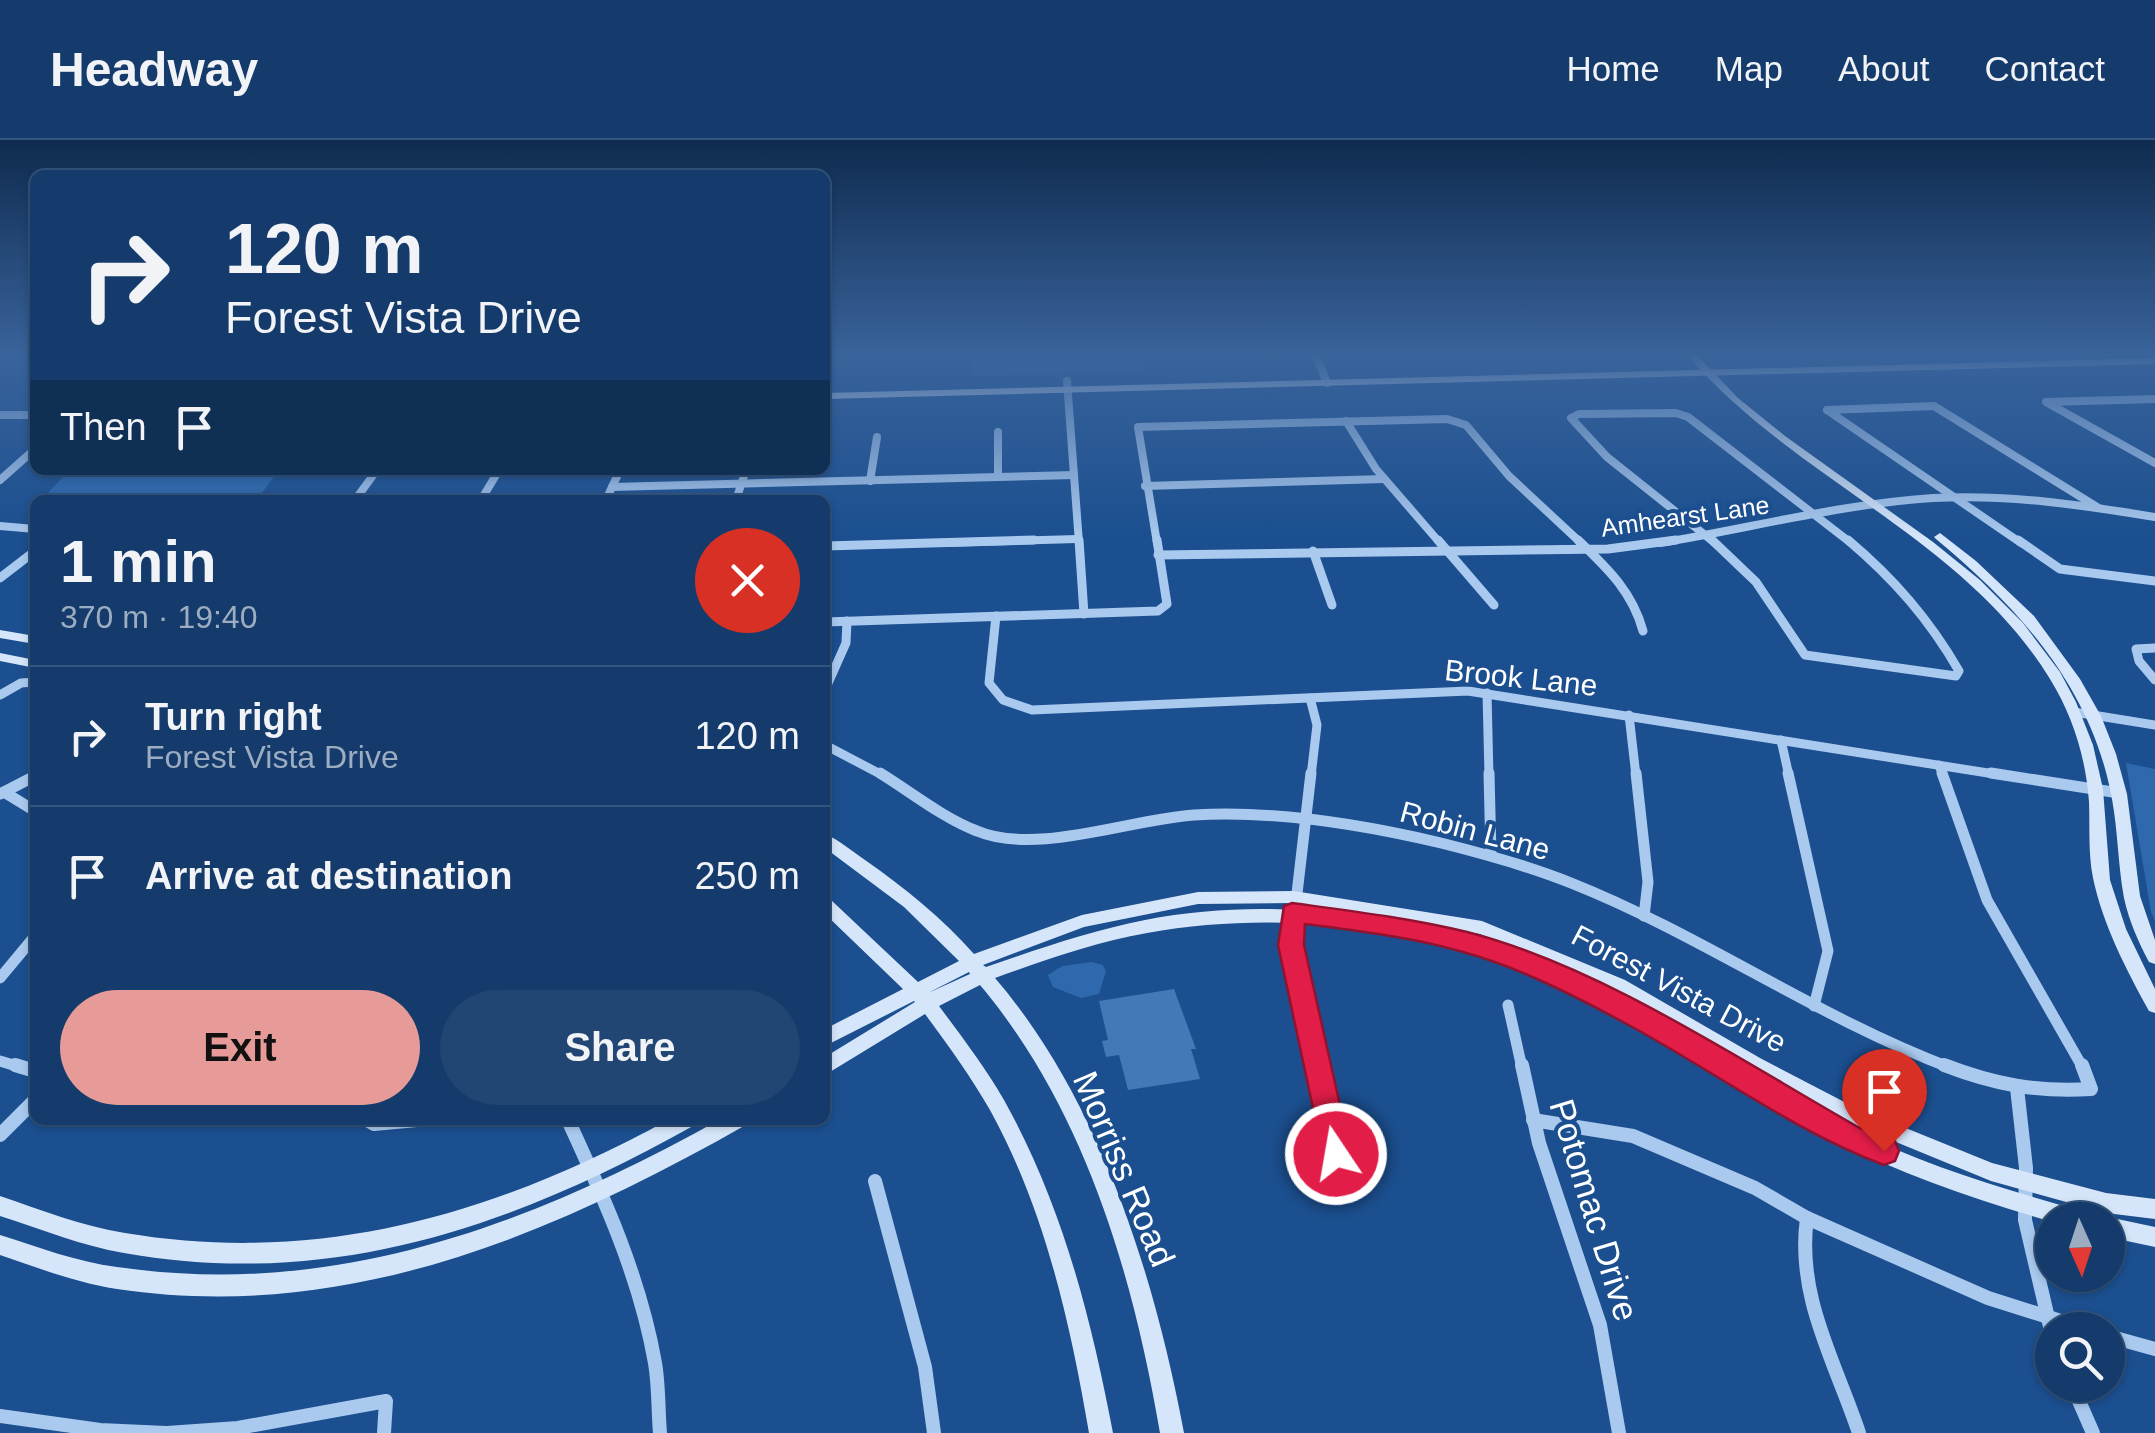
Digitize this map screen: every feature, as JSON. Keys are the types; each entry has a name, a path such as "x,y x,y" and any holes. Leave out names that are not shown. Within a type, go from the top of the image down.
{"main road":[{"path":"1758,416 1772,431 1952,546 2012,600 2064,662 2095,715 2119,793 2130,898 2155,957"},
{"path":"1886,504 1995,600 2056,676 2074,712 2095,788 2102,880 2127,952 2155,1006"},
{"path":"0,634 30,639"},
{"path":"0,657 30,663"},
{"name":"Morriss Road","path":"830,843 886,882 976,970 1010,1012 1055,1081 1095,1164 1142,1297 1172,1433"},
{"name":"Forest Vista Drive","path":"830,1036 922,998 1082,922 1148,906 1198,898 1448,920 1532,946 1619,985 1753,1064 1847,1113 1991,1172 2106,1202 2155,1209"},
{"name":"Forest Vista Drive","path":"1293,905 1468,943 1520,962 1633,1014 1847,1136 2035,1207"},
{"path":"830,909 922,998 960,1047 1033,1174 1088,1346 1101,1433"},
{"name":"Forest Vista Drive","path":"830,1063 922,998"},
{"path":"0,1206 126,1244 212,1252 348,1246 420,1232 502,1208 592,1173 677,1125"},
{"path":"0,1245 116,1278 188,1286 342,1276 427,1259 603,1194 728,1125"},
{"path":"2125,1231 2155,1237"}],"street":[{"path":"1069,416 1084,614"},
{"path":"1572,416 1593,442 1754,579 1805,655 1956,676 1959,671 1952,656 1912,601 1866,554 1686,416"},
{"path":"1837,416 2060,569 2155,581"},
{"path":"1951,416 2097,507"},
{"path":"2071,416 2155,463"},
{"path":"1346,421 1358,445 1384,479 1494,605"},
{"path":"830,622 1162,609 1167,604 1138,427 1460,421 1509,476 1589,550 1632,598 1643,631"},
{"path":"998,432 998,477"},
{"path":"870,481 877,437"},
{"path":"0,480 30,454"},
{"path":"608,495 618,475"},
{"path":"737,495 744,475"},
{"path":"612,487 1074,475"},
{"path":"1145,486 1384,479"},
{"name":"Amhearst Lane","path":"1158,555 1589,550 1709,538 1886,504 1959,497 2097,507 2155,517"},
{"path":"0,526 30,529"},
{"path":"830,546 1077,539"},
{"path":"1313,551 1332,605"},
{"path":"0,578 30,555"},
{"name":"Brook Lane","path":"996,616 995,652 988,682 1003,700 1018,707 1074,710 1487,693 2119,793"},
{"path":"830,679 846,643 846,621"},
{"path":"2155,648 2136,649 2139,661 2155,680"},
{"path":"0,695 30,682"},
{"path":"1487,693 1491,855"},
{"path":"1310,698 1317,726 1291,945 1336,1154 1326,1197"},
{"path":"2074,712 2155,725"},
{"path":"1629,714 1648,882 1644,916"},
{"path":"1781,740 1828,951 1814,1006"},
{"name":"Robin Lane","path":"830,747 869,766 978,832 997,837 1041,837 1118,823 1234,814 1385,832 1491,855 1574,884 1644,916 1814,1006 1940,1064 2017,1088 2072,1094 2091,1089 2078,1053 1987,900 1938,765"},
{"path":"2,793 30,779"},
{"path":"2,793 30,809"},
{"path":"0,978 30,942"},
{"name":"Potomac Drive","path":"1508,1004 1533,1120 1600,1325 1619,1433"},
{"path":"0,1061 30,1069"},
{"path":"2017,1088 2028,1237 2047,1312"},
{"path":"0,1135 30,1105"},
{"path":"1533,1120 1633,1136 1755,1188 1808,1218 1988,1298 2035,1314"},
{"path":"570,1125 603,1194 632,1276 655,1363 660,1433"},
{"path":"875,1181 925,1367 934,1433"},
{"path":"1808,1218 1801,1245 1803,1279 1846,1387 1859,1433"},
{"path":"2125,1341 2155,1350"},
{"path":"0,1416 100,1430 167,1433 238,1428 386,1401 384,1433"},
{"path":"2079,1402 2092,1433"}],"shaded area":[{"path":"65,475 275,475 261,494 46,495"},
{"path":"2126,763 2155,769 2155,921 2151,912"},
{"path":"1092,962 1103,965 1106,971 1099,994 1081,998 1053,987 1048,975 1062,966"}],"building":[{"path":"1174,989 1196,1049 1191,1049 1200,1079 1128,1090 1119,1055 1106,1057 1102,1041 1108,1040 1099,1001"}],"route":[{"path":"1336,1154 1291,945 1292,913 1388,926 1468,943 1563,979 1633,1014 1847,1136 1884,1151"}]}
